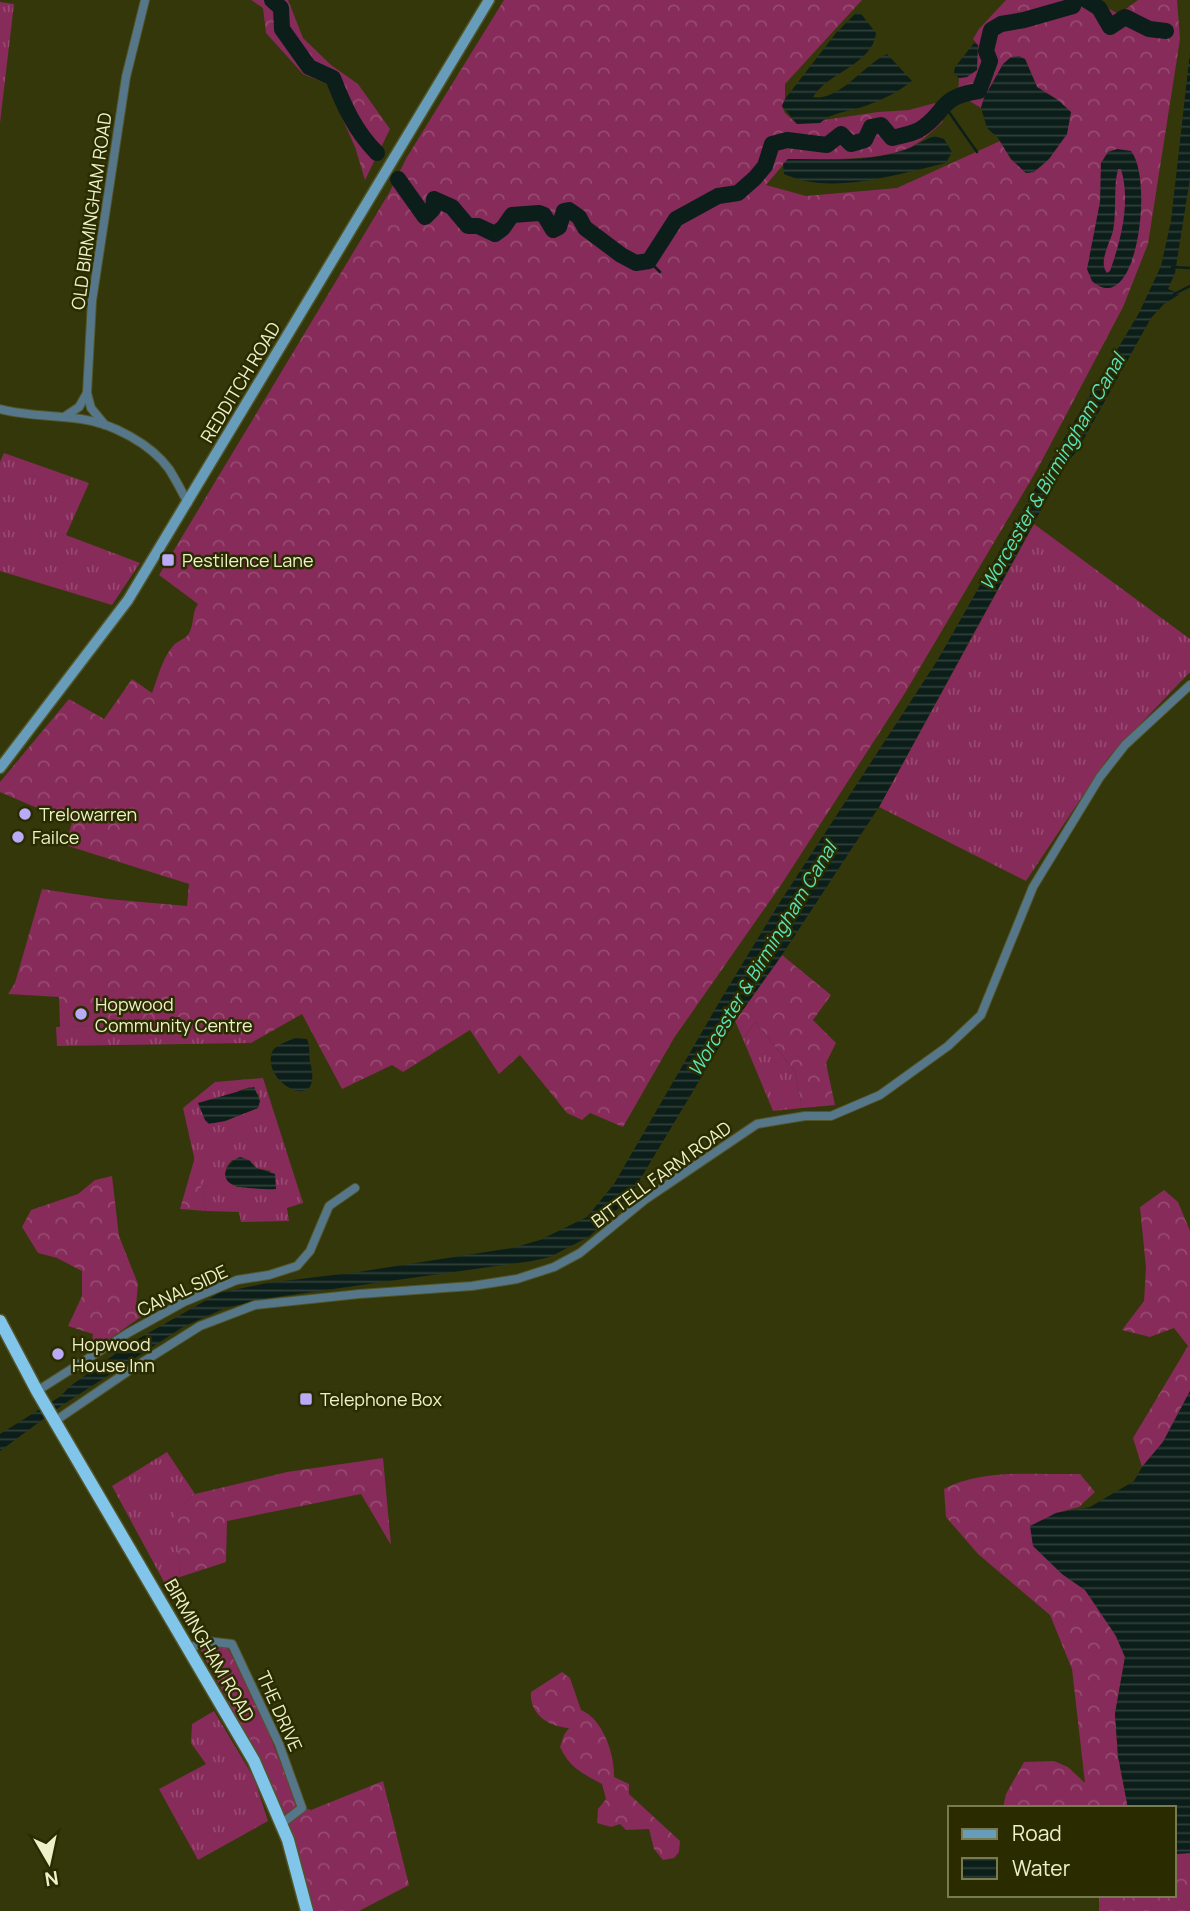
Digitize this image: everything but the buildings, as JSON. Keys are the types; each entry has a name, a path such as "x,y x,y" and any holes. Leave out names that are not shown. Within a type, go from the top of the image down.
{"highway":[{"path":"0,1321 54,1420"},
{"name":"BIRMINGHAM ROAD","path":"54,1420 254,1761 288,1840 307,1911"}],"main road":[{"name":"REDDITCH ROAD","path":"0,768 128,600 489,0"}],"street":[{"name":"OLD BIRMINGHAM ROAD","path":"87,393 92,301 126,77 145,0"},
{"path":"64,417 79,407 87,393"},
{"path":"87,393 92,408 105,425"},
{"path":"0,409 29,416 64,417 105,425 134,440 159,458 188,503"},
{"name":"BITTELL FARM ROAD","path":"54,1420 200,1326 256,1305 472,1286 517,1279 554,1267 580,1253 646,1199 757,1124 805,1115 831,1116 880,1095 948,1046 981,1015 1033,887 1100,777 1125,745 1190,685"},
{"name":"CANAL SIDE","path":"39,1395 128,1333 184,1302 237,1280 298,1266 310,1251 328,1206 355,1188"},
{"name":"THE DRIVE","path":"190,1648 206,1641 232,1644 279,1744 302,1808 281,1824"}],"green space":[{"path":"251,0 288,0 303,38 331,65 358,84 390,129 365,180 355,147 327,84 303,74 266,33 263,8"},
{"path":"504,0 862,0 785,84 782,106 785,113 797,124 909,110 935,103 943,122 913,146 885,155 852,159 788,159 766,185 806,196 897,188 1000,141 1011,159 1026,173 1039,168 1067,134 1037,87 1025,59 984,98 981,108 958,94 959,78 967,77 978,45 973,39 979,29 1006,0 1092,0 1119,14 1138,0 1177,0 1180,39 1148,244 1123,307 1038,468 905,693 781,885 674,1038 623,1127 590,1113 582,1120 567,1113 520,1055 499,1074 470,1030 403,1072 392,1065 342,1089 302,1014 251,1043 220,1026 60,1027 59,997 8,994 15,983 42,889 108,899 187,906 189,884 65,845 72,823 0,792 0,782 69,699 104,719 132,679 152,693 169,651 189,632 198,604 159,575 389,193 407,157"},
{"path":"0,2 14,4 0,123"},
{"path":"4,453 89,483 66,535 140,563 112,605 0,571 0,462"},
{"path":"1034,524 1190,639 1190,672 1108,758 1026,881 879,807"},
{"path":"782,955 831,995 813,1020 836,1043 826,1063 835,1105 802,1108 795,1071 755,1022 743,1039 735,1021"},
{"path":"755,1022 795,1071 802,1108 773,1111 743,1039"},
{"path":"220,1026 251,1043 57,1046 56,1027"},
{"path":"263,1078 303,1203 287,1208 289,1221 241,1222 239,1212 206,1211 183,1108 215,1082","holes":["250,1087 259,1095 258,1108 225,1121 238,1091","232,1160 249,1160 256,1168 271,1171 250,1187 237,1187 225,1175"]},
{"path":"195,1157 206,1211 180,1209"},
{"path":"112,1176 119,1236 138,1284 136,1306 142,1316 91,1352 93,1334 68,1326 82,1296 82,1271 57,1258 38,1253 22,1227 31,1210 78,1194 95,1180"},
{"path":"1164,1190 1178,1202 1190,1231 1190,1391 1163,1442 1142,1467 1133,1438 1188,1346 1174,1328 1150,1337 1122,1330 1144,1301 1146,1268 1140,1207"},
{"path":"167,1452 195,1494 176,1509 180,1577 164,1582 112,1486"},
{"path":"383,1458 391,1545 361,1494 227,1521 226,1562 180,1577 175,1509 195,1494 287,1472"},
{"path":"1080,1474 1095,1492 1079,1507 1056,1513 1062,1574 1085,1590 1099,1608 1125,1657 1115,1714 1118,1756 1128,1806 1003,1806 1006,1794 1024,1762 1054,1761 1068,1767 1085,1783 1072,1669 1050,1615 978,1554 946,1517 944,1489 976,1478"},
{"path":"208,1645 227,1646 267,1728 297,1805 311,1810 383,1781 409,1885 359,1911 314,1911 290,1832 260,1761 200,1649"},
{"path":"562,1672 570,1678 581,1710 596,1721 606,1739 614,1777 629,1784 629,1794 680,1841 679,1852 674,1858 663,1860 654,1849 649,1829 626,1830 620,1824 611,1827 597,1823 598,1809 606,1799 602,1784 577,1769 564,1754 560,1747 569,1728 554,1725 542,1718 531,1700 531,1692"},
{"path":"214,1711 254,1778 268,1821 198,1860 159,1789 206,1764 191,1743 192,1724"},
{"path":"1190,1853 1190,1911 1099,1911 1099,1897 1176,1897 1176,1854"}],"water":[{"path":"857,12 876,33 873,44 858,61 828,81 813,97 832,94 887,54 912,81 882,99 835,114 820,123 797,124 782,106 785,99 836,33"},
{"path":"974,43 978,45 977,70 967,77 959,78 954,73 955,67"},
{"name":"Worcester & Birmingham Canal","path":"1190,52 1190,178 1175,273 1168,289 1180,294 1164,304 1151,318 1077,451 1066,464 879,807 782,955 735,1021 629,1198 590,1236 550,1257 269,1298 225,1308 183,1327 61,1406 0,1451 0,1434 61,1396 69,1387 129,1344 219,1293 267,1283 512,1248 540,1240 587,1217 614,1184 780,902 937,661 1139,313 1161,266 1171,221"},
{"path":"1019,56 1025,59 1037,87 1071,112 1067,134 1049,159 1034,172 1026,173 1011,159 998,138 987,128 981,108 1003,64 1011,57"},
{"path":"935,136 944,139 952,152 946,163 886,177 843,183 802,180 784,174 783,164 788,159 880,156 910,148"},
{"path":"1117,149 1131,151 1138,166 1141,215 1130,265 1120,282 1108,288 1092,281 1087,269 1100,202 1101,163 1108,152","holes":["1118,169 1121,169 1125,208 1121,234 1110,271 1107,273 1104,258 1113,231 1115,191"]},
{"path":"295,1038 307,1039 309,1046 312,1081 308,1089 301,1091 282,1083 271,1064 272,1052"},
{"path":"254,1087 260,1101 258,1108 225,1121 209,1124 205,1120 198,1103"},
{"path":"240,1157 249,1160 256,1168 275,1174 276,1189 241,1187 228,1182 226,1170"},
{"path":"1190,1391 1190,1853 1176,1854 1176,1806 1128,1806 1118,1756 1115,1714 1125,1657 1116,1636 1085,1590 1062,1574 1033,1546 1030,1526 1056,1513 1090,1507 1134,1481 1163,1442"}],"waterway":[{"path":"272,0 281,8 282,29 309,67 333,78 351,118 377,153"},
{"path":"398,179 425,217 433,209 434,199 452,207 468,226 478,226 495,234 512,215 539,213 544,215 553,230 559,227 564,211 569,210 579,217 585,228 621,255 636,263 649,261 676,219 718,196 738,193 755,178 765,166 772,144 787,140 827,145 841,134 851,144 865,140 871,127 881,125 892,138 919,130 949,101 979,91 990,61 986,51 991,30 1001,24 1073,6 1075,0"},
{"path":"1086,0 1099,8 1110,27 1125,17 1149,29 1166,31"},
{"path":"944,105 977,152"},
{"path":"649,261 660,272"},
{"path":"1172,267 1190,268"},
{"path":"1174,294 1190,286"}],"place":[{"name":"Pestilence Lane","path":"168,560"},
{"name":"Trelowarren","path":"25,814"},
{"name":"Failce","path":"18,837"},
{"name":"Hopwood Community Centre","path":"81,1014"},
{"name":"Hopwood House Inn","path":"58,1354"},
{"name":"Telephone Box","path":"306,1399"}]}
